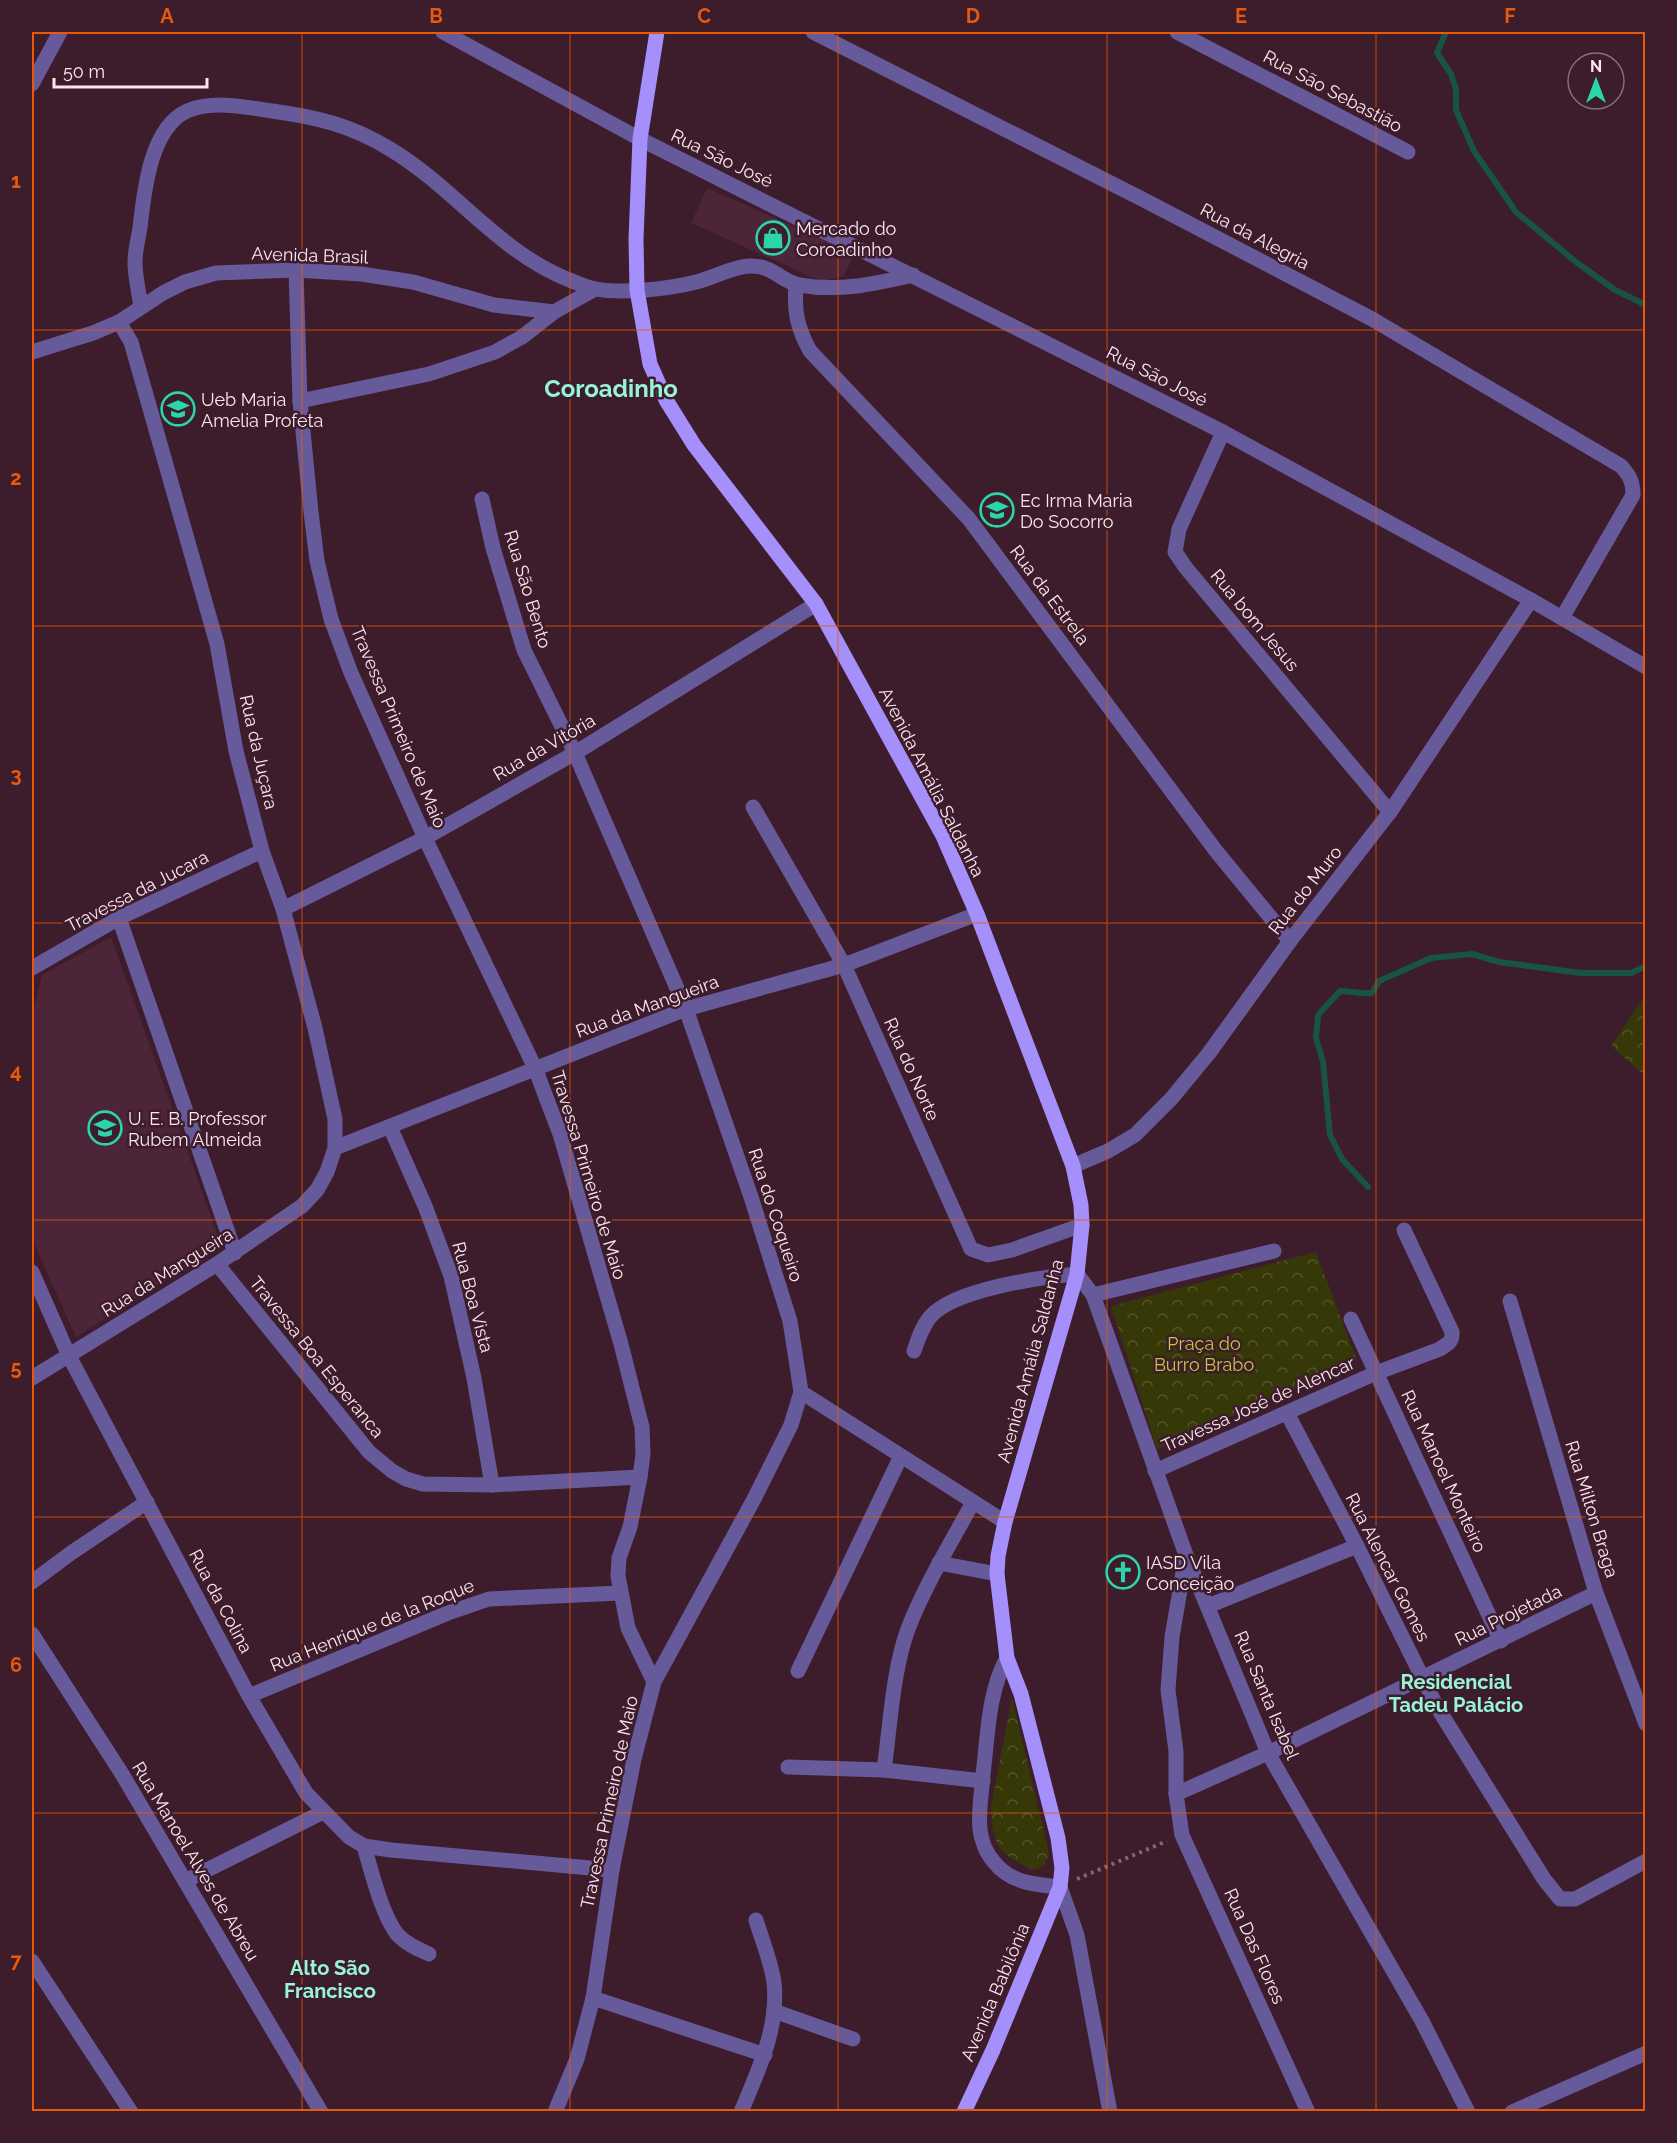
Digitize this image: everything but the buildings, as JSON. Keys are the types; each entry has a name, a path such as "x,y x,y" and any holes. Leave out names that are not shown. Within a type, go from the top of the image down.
{"main road":[{"name":"Avenida Amália Saldanha","path":"657,32 640,139 636,239 637,290 650,364 666,400 694,445 816,604 943,836 977,914 1073,1166 1081,1205 1082,1225 1077,1274 1005,1522 997,1574 1007,1658 1020,1694 1062,1853 1060,1887"},
{"name":"Avenida Babilônia","path":"964,2112 993,2050 1060,1887"}],"street":[{"path":"32,84 60,32"},
{"name":"Rua São José","path":"443,32 640,139 1223,432 1531,600 1646,667"},
{"name":"Rua da Alegria","path":"813,32 1372,319 1621,466 1629,475 1633,485 1633,495 1562,618"},
{"name":"Rua São Sebastião","path":"1177,32 1408,152"},
{"path":"141,307 135,263 144,191 156,147 170,125 186,111 207,106 249,108 316,117 362,133 393,150 412,164 506,242 551,273 596,289 637,290 696,282 746,266 765,267 796,284 838,289 913,275"},
{"name":"Avenida Brasil","path":"32,352 93,333 119,322 185,282 216,273 296,270 360,274 413,282 494,305 554,312"},
{"name":"Travessa Primeiro de Maio","path":"296,270 300,401 317,561 331,619 351,673 425,838 535,1068 560,1134 621,1344 642,1427 643,1454 640,1477 630,1527 619,1558 618,1576 628,1628 654,1682 634,1759 612,1870 593,1998 577,2059 555,2112"},
{"name":"Rua da Estrela","path":"796,284 795,309 798,325 810,351 969,519 1216,851 1290,941"},
{"path":"300,401 429,374 495,352 522,337 554,312 596,289"},
{"name":"Rua da Juçara","path":"119,322 131,342 217,644 236,751 262,851 283,909 315,1028 335,1119 335,1148 327,1172 317,1190"},
{"name":"Rua bom Jesus","path":"1223,432 1179,529 1175,552 1390,812"},
{"name":"Rua São Bento","path":"482,499 493,548 524,650 575,753"},
{"name":"Rua do Muro","path":"1073,1166 1108,1151 1135,1135 1171,1099 1209,1053 1290,941 1390,812 1531,600"},
{"name":"Rua da Vitória","path":"283,909 425,838 575,753 816,604"},
{"name":"Rua do Coqueiro","path":"575,753 686,1010 752,1197 790,1321 801,1392 791,1425 754,1499 654,1682"},
{"name":"Rua do Norte","path":"753,807 844,965 971,1250 988,1255 1012,1250 1082,1225"},
{"name":"Travessa da Jucara","path":"32,968 119,918 262,851"},
{"name":"Rua da Mangueira","path":"335,1148 686,1010 844,965 977,914"},
{"path":"119,918 235,1252"},
{"name":"Rua Boa Vista","path":"390,1127 425,1206 451,1276 474,1378 492,1485"},
{"name":"Rua da Mangueira","path":"32,1378 217,1264 302,1206 317,1190"},
{"path":"1376,1373 1440,1349 1452,1338 1452,1332 1404,1230"},
{"path":"1093,1295 1274,1251"},
{"name":"Travessa Boa Esperanca","path":"217,1264 369,1452 406,1479 423,1484 492,1485 640,1477"},
{"name":"Rua da Colina","path":"32,1272 69,1356 249,1696 306,1793 323,1812 349,1837 364,1846 612,1870"},
{"path":"914,1351 923,1328 931,1316 944,1305 1003,1285 1042,1277 1077,1274"},
{"name":"Rua Santa Isabel","path":"1077,1274 1093,1295 1186,1555 1268,1753 1422,2021 1468,2112"},
{"name":"Rua Milton Braga","path":"1510,1301 1596,1593 1646,1724"},
{"name":"Rua Manoel Monteiro","path":"1351,1319 1501,1641"},
{"name":"Travessa José de Alencar","path":"1155,1472 1376,1373"},
{"path":"801,1392 1005,1522"},
{"name":"Rua Alencar Gomes","path":"1287,1413 1357,1545 1421,1678 1538,1869 1560,1899 1575,1899 1646,1861"},
{"path":"798,1671 901,1456"},
{"path":"32,1582 147,1502"},
{"path":"884,1770 900,1656 908,1629 939,1563 973,1502"},
{"path":"1208,1606 1357,1545"},
{"name":"Rua Das Flores","path":"1186,1555 1172,1637 1168,1690 1176,1751 1176,1794 1182,1835 1308,2112"},
{"path":"939,1563 997,1574"},
{"name":"Rua Henrique de la Roque","path":"249,1696 448,1613 489,1599 620,1593"},
{"name":"Rua Projetada","path":"1176,1794 1268,1753 1596,1593"},
{"name":"Rua Manoel Alves de Abreu","path":"32,1634 122,1774 321,2112"},
{"name":"Avenida Amália Saldanha","path":"1007,1658 999,1672 994,1691 983,1781 980,1829 985,1848 1004,1873 1035,1885 1060,1887 1077,1935 1110,2112"},
{"path":"788,1767 884,1770 983,1781"},
{"path":"185,1881 323,1812"},
{"path":"364,1846 382,1904 396,1933 409,1944 429,1954"},
{"path":"741,2112 765,2055 774,2011 774,1981 756,1920"},
{"path":"32,1960 131,2112"},
{"path":"593,1998 765,2055"},
{"path":"774,2011 853,2039"},
{"path":"1512,2112 1646,2053"}],"path":[{"path":"1060,1887 1182,1835"}],"shaded area":[{"name":"Mercado do Coroadinho","path":"707,188 855,253 844,276 821,281 691,223"},
{"name":"U. E. B. Professor Rubem Almeida","path":"111,937 221,1245 76,1337 32,1239 32,1016 42,975"}],"green space":[{"path":"1645,996 1646,1076 1611,1046"},
{"name":"Praça do Burro Brabo","path":"1316,1252 1357,1361 1157,1449 1111,1306"},
{"path":"1012,1698 1049,1853 1044,1866 1034,1870 1005,1854 993,1831 991,1807"}],"waterway":[{"path":"1446,32 1437,53 1451,74 1456,89 1456,110 1474,151 1516,212 1576,262 1615,290 1646,305"},
{"path":"1368,1187 1342,1159 1330,1135 1323,1062 1316,1038 1318,1015 1340,991 1372,993 1379,981 1431,958 1472,954 1499,962 1581,973 1631,973 1646,966"}],"place":[{"name":"Mercado do Coroadinho","path":"773,238"},
{"name":"Ueb Maria Amelia Profeta","path":"178,409"},
{"name":"Ec Irma Maria Do Socorro","path":"997,510"},
{"name":"U. E. B. Professor Rubem Almeida","path":"105,1128"},
{"name":"IASD Vila Conceição","path":"1123,1572"}],"district":[{"name":"Coroadinho","path":"611,388"},
{"name":"Residencial Tadeu Palácio","path":"1456,1694"},
{"name":"Alto São Francisco","path":"330,1980"}]}
